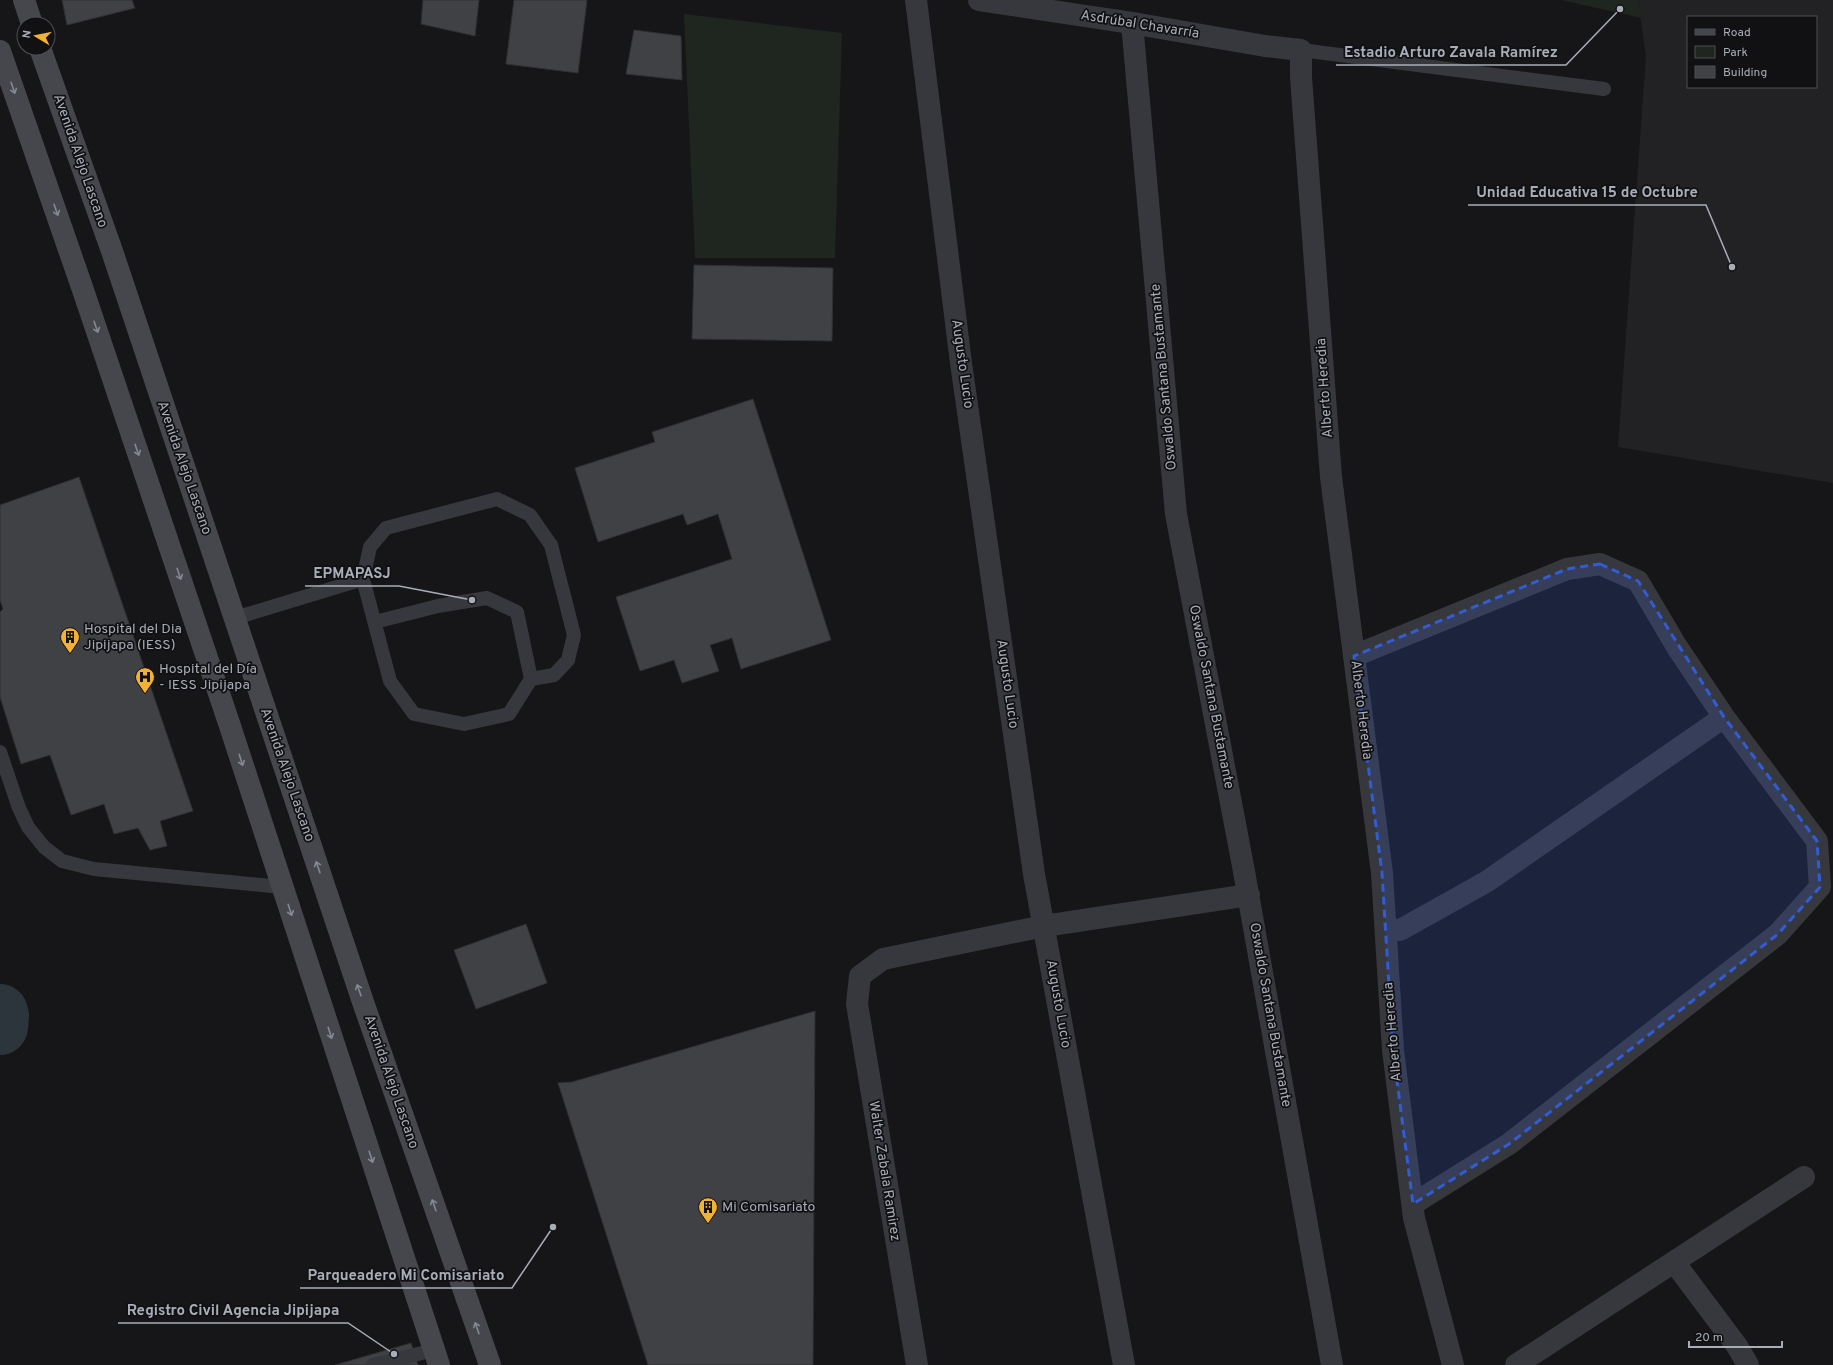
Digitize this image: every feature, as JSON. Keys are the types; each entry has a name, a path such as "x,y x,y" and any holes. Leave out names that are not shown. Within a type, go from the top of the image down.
{"main road":[{"path":"24,0 29,16"},
{"path":"0,51 86,298 437,1358"},
{"name":"Avenida Alejo Lascano","path":"43,56 113,254 363,1002 490,1365"}],"street":[{"name":"Augusto Lucio","path":"916,0 961,363 1034,874 1124,1365"},
{"name":"Asdrúbal Chavarría","path":"979,0 1132,23 1265,46 1301,50"},
{"name":"Oswaldo Santana Bustamante","path":"1132,23 1176,514 1249,895 1332,1365"},
{"name":"Alberto Heredia","path":"1301,50 1301,77 1331,477 1382,873 1393,1050 1414,1218 1453,1365"},
{"path":"1354,656 1567,569 1600,564 1638,581 1677,647 1724,718 1817,842 1820,887 1778,934 1509,1144 1413,1204"},
{"path":"1386,930 1400,930 1486,882 1724,718"},
{"path":"1044,926 1249,895"},
{"name":"Walter Zabala Ramirez","path":"917,1365 857,1004 860,976 883,959 1044,926"},
{"path":"1516,1365 1804,1177"},
{"path":"1674,1262 1737,1346 1748,1365"}],"lane":[{"path":"1301,50 1604,89"},
{"path":"374,622 438,606 487,598 517,612 530,679 509,714 464,724 414,714 390,681 374,622 363,579 370,547 386,528 497,499 530,515 551,546 574,635 568,660 554,675 530,679"},
{"path":"235,618 363,579"},
{"path":"0,752 19,808 28,827 44,847 62,861 94,869 282,887"},
{"path":"373,1365 437,1358"}],"highlighted area":[{"path":"1600,564 1638,581 1724,717 1817,841 1820,887 1778,934 1509,1144 1413,1204 1393,1050 1382,873 1354,656 1567,569"}],"shaded area":[{"path":"1638,0 1833,0 1833,483 1618,447 1646,56"}],"green space":[{"path":"1561,0 1638,0 1641,18"},
{"path":"684,14 842,33 835,258 695,258"}],"building":[{"path":"62,0 132,0 135,8 67,25"},
{"path":"423,0 479,0 475,36 421,24"},
{"path":"514,0 587,0 578,73 506,64"},
{"path":"634,30 681,36 682,80 626,74"},
{"path":"694,265 833,268 832,341 692,339"},
{"path":"753,399 831,640 741,669 732,638 710,645 719,671 682,683 674,660 640,671 616,597 732,559 718,514 687,525 683,514 598,542 575,468 655,442 652,432"},
{"name":"Hospital del Dia Jipijapa (IESS)","path":"79,477 193,811 160,821 167,846 150,850 138,828 114,834 104,804 71,815 50,755 21,764 0,697 0,612 3,609 0,600 0,505"},
{"path":"526,924 547,983 476,1009 454,950"},
{"name":"Mi Comisariato","path":"815,1011 813,1365 648,1365 558,1083 572,1082"},
{"path":"411,1343 418,1365 335,1365"}],"waterway":[{"path":"0,1012 0,1027"}],"place":[{"name":"Estadio Arturo Zavala Ramírez","path":"1620,9"},
{"name":"Unidad Educativa 15 de Octubre","path":"1732,267"},
{"name":"EPMAPASJ","path":"472,600"},
{"name":"Hospital del Dia Jipijapa (IESS)","path":"70,654"},
{"name":"Hospital del Día - IESS Jipijapa","path":"145,694"},
{"name":"Mi Comisariato","path":"708,1224"},
{"name":"Parqueadero Mi Comisariato","path":"553,1227"},
{"name":"Registro Civil Agencia Jipijapa","path":"394,1354"}]}
